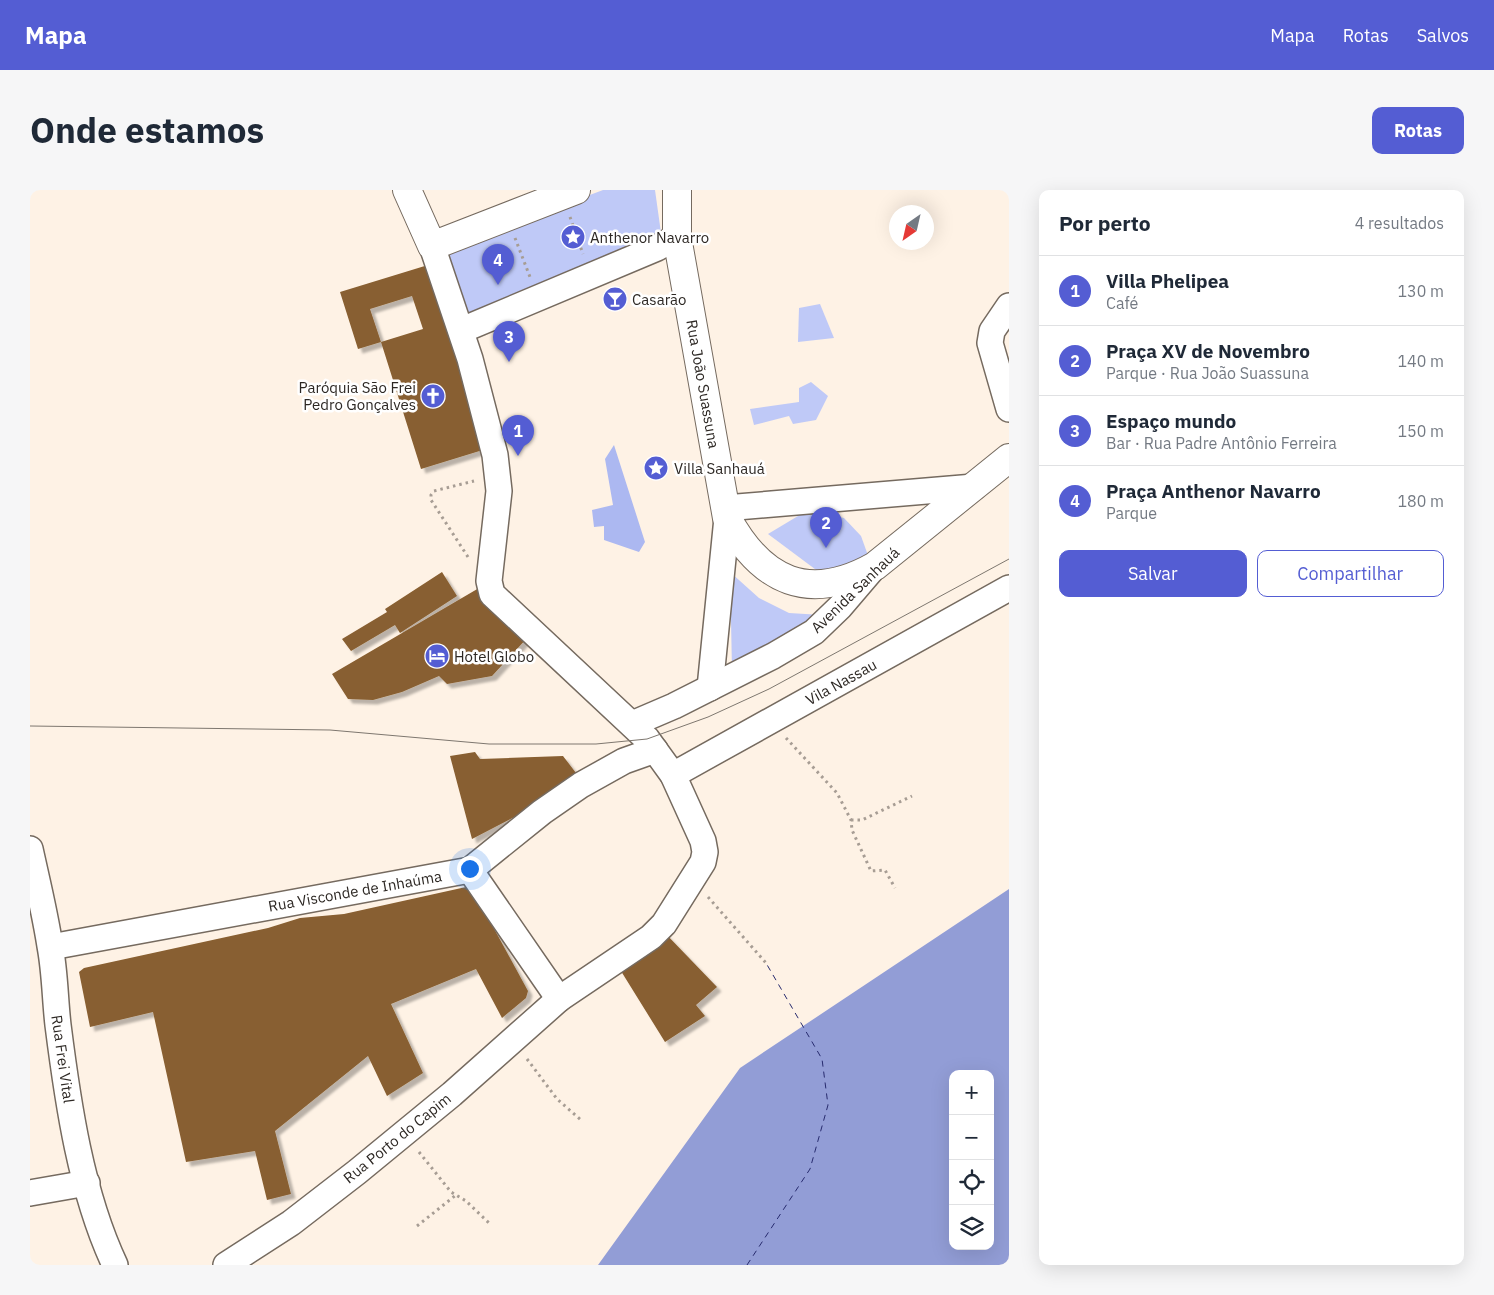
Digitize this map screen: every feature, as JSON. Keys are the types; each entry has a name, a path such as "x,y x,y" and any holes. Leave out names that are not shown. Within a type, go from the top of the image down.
{"main road":[{"path":"407,190 432,246 570,192"},
{"name":"Rua João Suassuna","path":"677,190 677,237 726,513 740,542 758,562 777,575 803,584 835,584 857,576 875,566"},
{"name":"Avenida Sanhauá","path":"875,566 1009,458"}],"street":[{"path":"462,330 590,277 657,248 677,237"},
{"path":"432,246 462,330 487,421 499,475 490,581 492,594 632,724 655,750 673,775"},
{"path":"1009,306 992,331 990,343 1009,409"},
{"path":"726,513 974,487"},
{"name":"Rua João Suassuna","path":"710,688 726,513"},
{"name":"Avenida Sanhauá","path":"632,724 710,688 773,656 814,632 840,607 875,566"},
{"name":"Vila Nassau","path":"673,775 1009,588"},
{"name":"Rua Visconde de Inhaúma","path":"51,947 470,870 542,812 581,785 624,761 655,750"},
{"name":"Rua Porto do Capim","path":"226,1265 291,1223 357,1172 403,1132 452,1094 560,999 658,930 703,862 705,852 703,841 673,775"},
{"name":"Rua Frei Vital","path":"30,848 51,947 58,1024 69,1104 87,1183 103,1239 115,1265"},
{"path":"470,870 560,999"},
{"path":"30,1194 87,1183"}],"path":[{"path":"570,192 590,277"},
{"path":"507,216 538,299"},
{"path":"472,563 431,500 431,495 434,491 499,475"},
{"path":"770,721 837,793 851,820 852,830 871,871 884,870 895,888"},
{"path":"851,820 862,820 912,796"},
{"path":"692,879 766,963"},
{"path":"513,1040 557,1099 581,1120"},
{"path":"403,1132 451,1192 466,1200 489,1223"},
{"path":"417,1226 456,1195"}],"shaded area":[{"path":"603,190 655,190 661,233 465,318 442,251"},
{"path":"820,304 834,338 798,342 799,308"},
{"path":"811,382 828,396 816,420 793,424 789,416 754,425 750,409 799,402 799,388"},
{"path":"614,445 645,542 639,552 604,540 604,526 594,527 592,510 613,505 605,459"},
{"path":"808,510 844,518 861,536 870,561 835,584 768,534"},
{"path":"730,572 759,598 789,613 822,615 732,670"},
{"path":"1009,889 1009,1265 598,1265 740,1068"}],"building":[{"name":"Paróquia São Frei Pedro Gonçalves","path":"428,265 486,449 421,469 381,342 358,349 340,292","holes":["412,296 423,329 381,342 370,309"]},
{"path":"442,572 457,596 400,633 395,625 351,651 342,639 387,612 385,609"},
{"name":"Hotel Globo","path":"479,588 528,637 492,676 447,684 439,676 402,692 373,700 348,699 332,674"},
{"path":"475,752 480,759 563,756 576,773 522,813 472,839 450,756"},
{"path":"466,887 473,890 528,991 526,998 502,1018 476,969 391,1004 423,1073 387,1096 368,1056 275,1131 291,1194 267,1200 255,1151 186,1162 153,1012 90,1027 79,972 84,968 268,928 300,918 344,914"},
{"path":"663,931 717,987 696,1005 705,1016 665,1042 616,963"}],"ferry route":[{"path":"747,1265 810,1169 828,1105 822,1059 766,963"}],"tram line":[{"path":"30,726 330,730 489,744 596,744 647,739 708,717 769,689 1009,559"}],"place":[{"name":"Anthenor Navarro","path":"573,237"},
{"name":"Praça Anthenor Navarro","path":"498,285"},
{"name":"Casarão","path":"615,299"},
{"name":"Espaço mundo","path":"509,362"},
{"name":"Paróquia São Frei Pedro Gonçalves","path":"433,396"},
{"name":"Villa Phelipea","path":"518,456"},
{"name":"Villa Sanhauá","path":"656,468"},
{"name":"Praça XV de Novembro","path":"826,548"},
{"name":"Hotel Globo","path":"437,656"}]}
